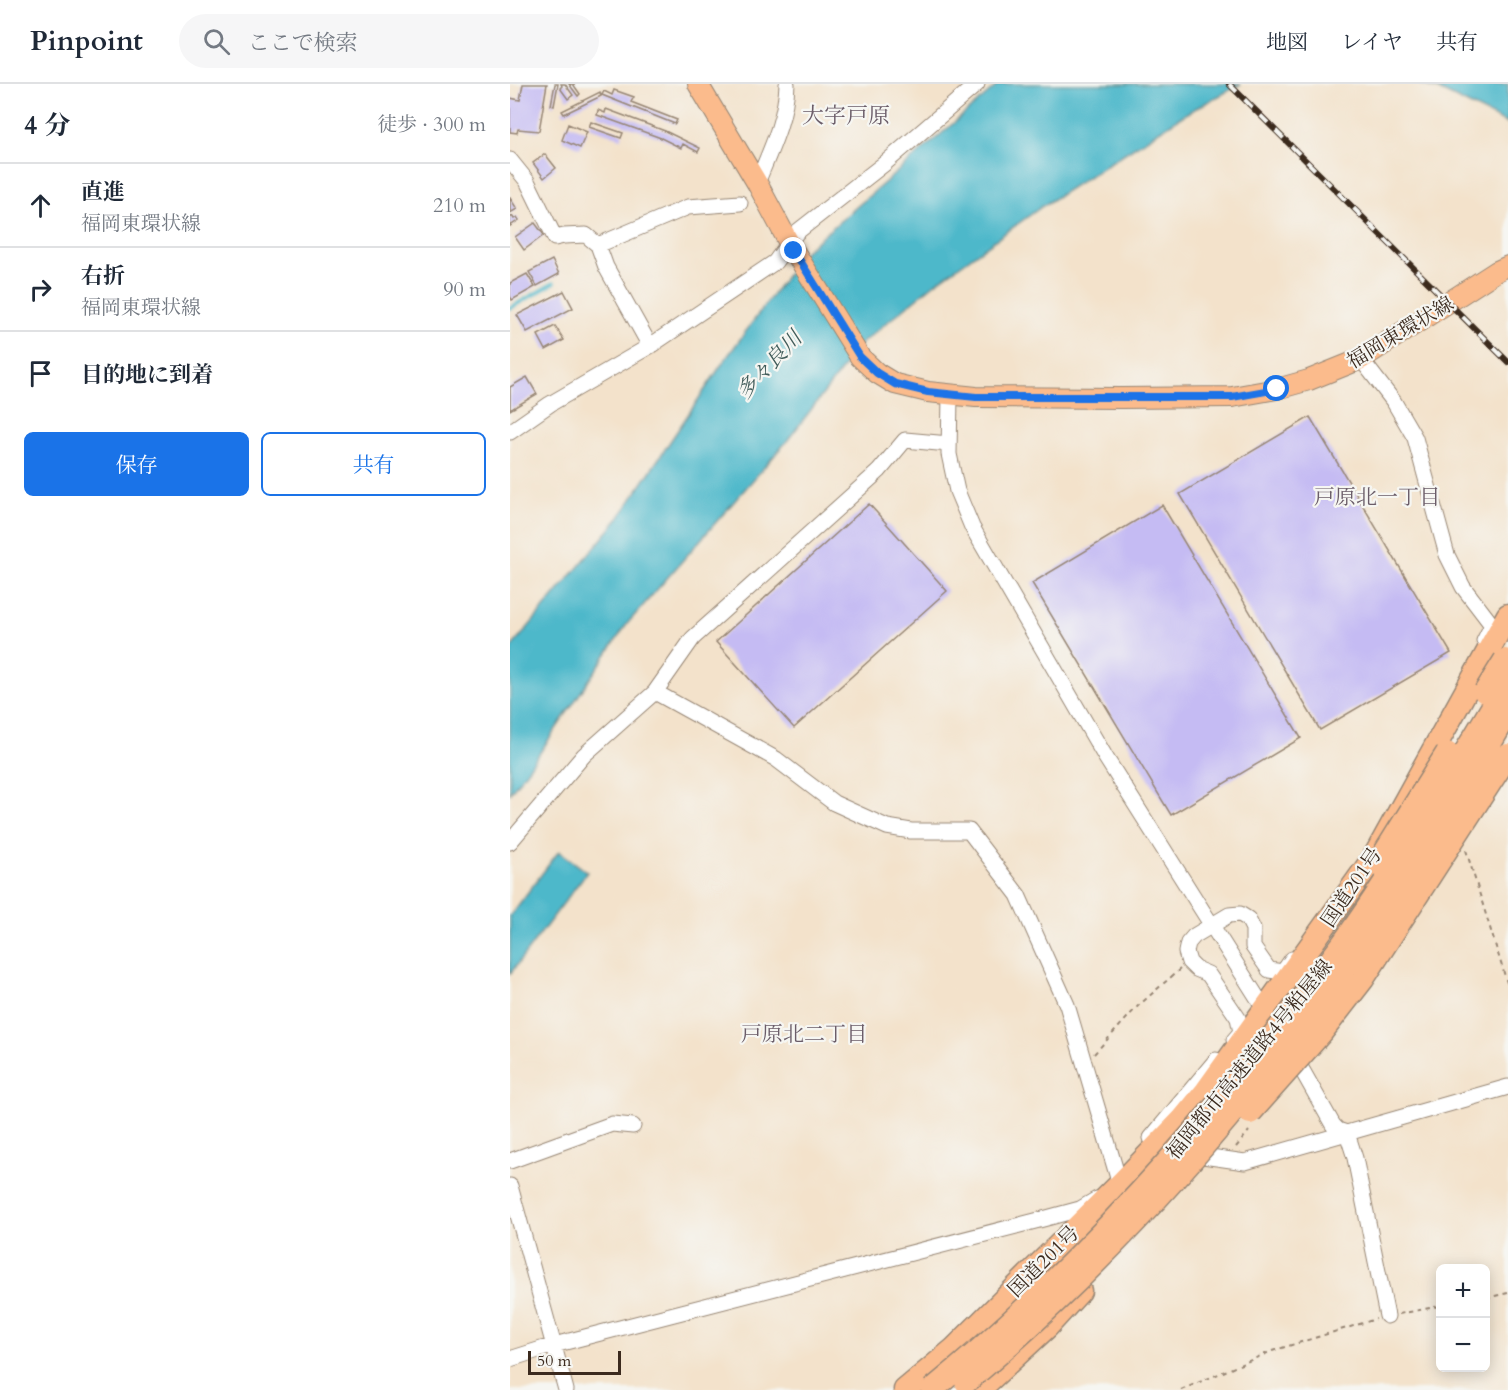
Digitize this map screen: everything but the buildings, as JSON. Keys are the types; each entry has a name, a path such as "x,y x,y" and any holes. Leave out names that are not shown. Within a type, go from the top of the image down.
{"highway":[{"name":"国道201号","path":"905,1390 954,1349 1179,1114 1206,1091 1374,857 1508,615"},
{"name":"福岡都市高速道路4号粕屋線","path":"932,1390 1027,1304 1115,1218 1215,1107 1342,945 1419,830 1507,665"},
{"path":"956,1390 1042,1314 1138,1217 1218,1129 1270,1067 1337,980 1415,864 1508,713"},
{"path":"979,1390 1047,1327 1210,1157 1339,989 1464,806 1508,728"},
{"path":"1138,1217 1216,1150 1321,1033 1363,979 1508,755"}],"main road":[{"name":"福岡東環状線","path":"698,84 757,183 791,246 860,357 877,373 895,384 928,392 976,397 1232,397 1277,389 1309,380 1361,359 1508,266"}],"street":[{"path":"757,183 779,129 787,100 787,84"},
{"path":"510,432 550,404 650,346 775,262 791,246 797,232 884,164 977,84"},
{"path":"510,160 527,181 555,238 586,235 598,245 606,267 650,346"},
{"path":"598,245 688,207 740,203"},
{"path":"510,1359 1080,1209 1095,1200 1118,1178 1179,1114 1241,1032 1238,1018 1208,974 1189,962 1186,951 1188,943 1211,925 1229,915 1240,914 1248,919 1253,929 1253,947 1269,970 1282,972 1378,842 1492,625 1463,587 1446,555 1415,438 1394,402 1361,359"},
{"path":"950,394 949,444 957,491 972,527 1106,758 1291,1050 1333,1125 1338,1130 1347,1133"},
{"path":"510,842 584,755 656,692 693,638 879,471 905,440 949,444"},
{"path":"656,692 776,759 834,803 887,826 911,831 969,831 1018,895 1067,1005 1118,1178"},
{"path":"1179,1114 1210,1157 1245,1162 1508,1087"},
{"path":"510,1161 612,1124 633,1126"},
{"path":"1347,1133 1355,1158 1387,1316"},
{"path":"510,1186 566,1390"}],"path":[{"path":"1466,850 1508,986"},
{"path":"1084,1065 1138,1006 1189,962"},
{"path":"1490,1297 1508,1293"},
{"path":"1181,1390 1272,1352 1387,1316 1436,1307"}],"water":[{"name":"多々良川","path":"999,84 1241,84 1187,113 1044,205 934,284 863,342 787,441 627,624 510,793 510,649 619,518 722,364 803,253"},
{"path":"1420,84 1508,84 1508,124 1437,89"},
{"path":"559,851 587,872 510,974 510,916"}],"waterway":[{"path":"510,308 554,283"}],"railway":[{"path":"1229,84 1508,362"}],"district":[{"name":"大字戸原","path":"846,115"},
{"name":"戸原北一丁目","path":"1377,497"},
{"name":"戸原北二丁目","path":"804,1034"}],"route":[{"path":"794,251 860,357 877,373 895,384 928,392 976,397 1232,397 1277,389"}]}
